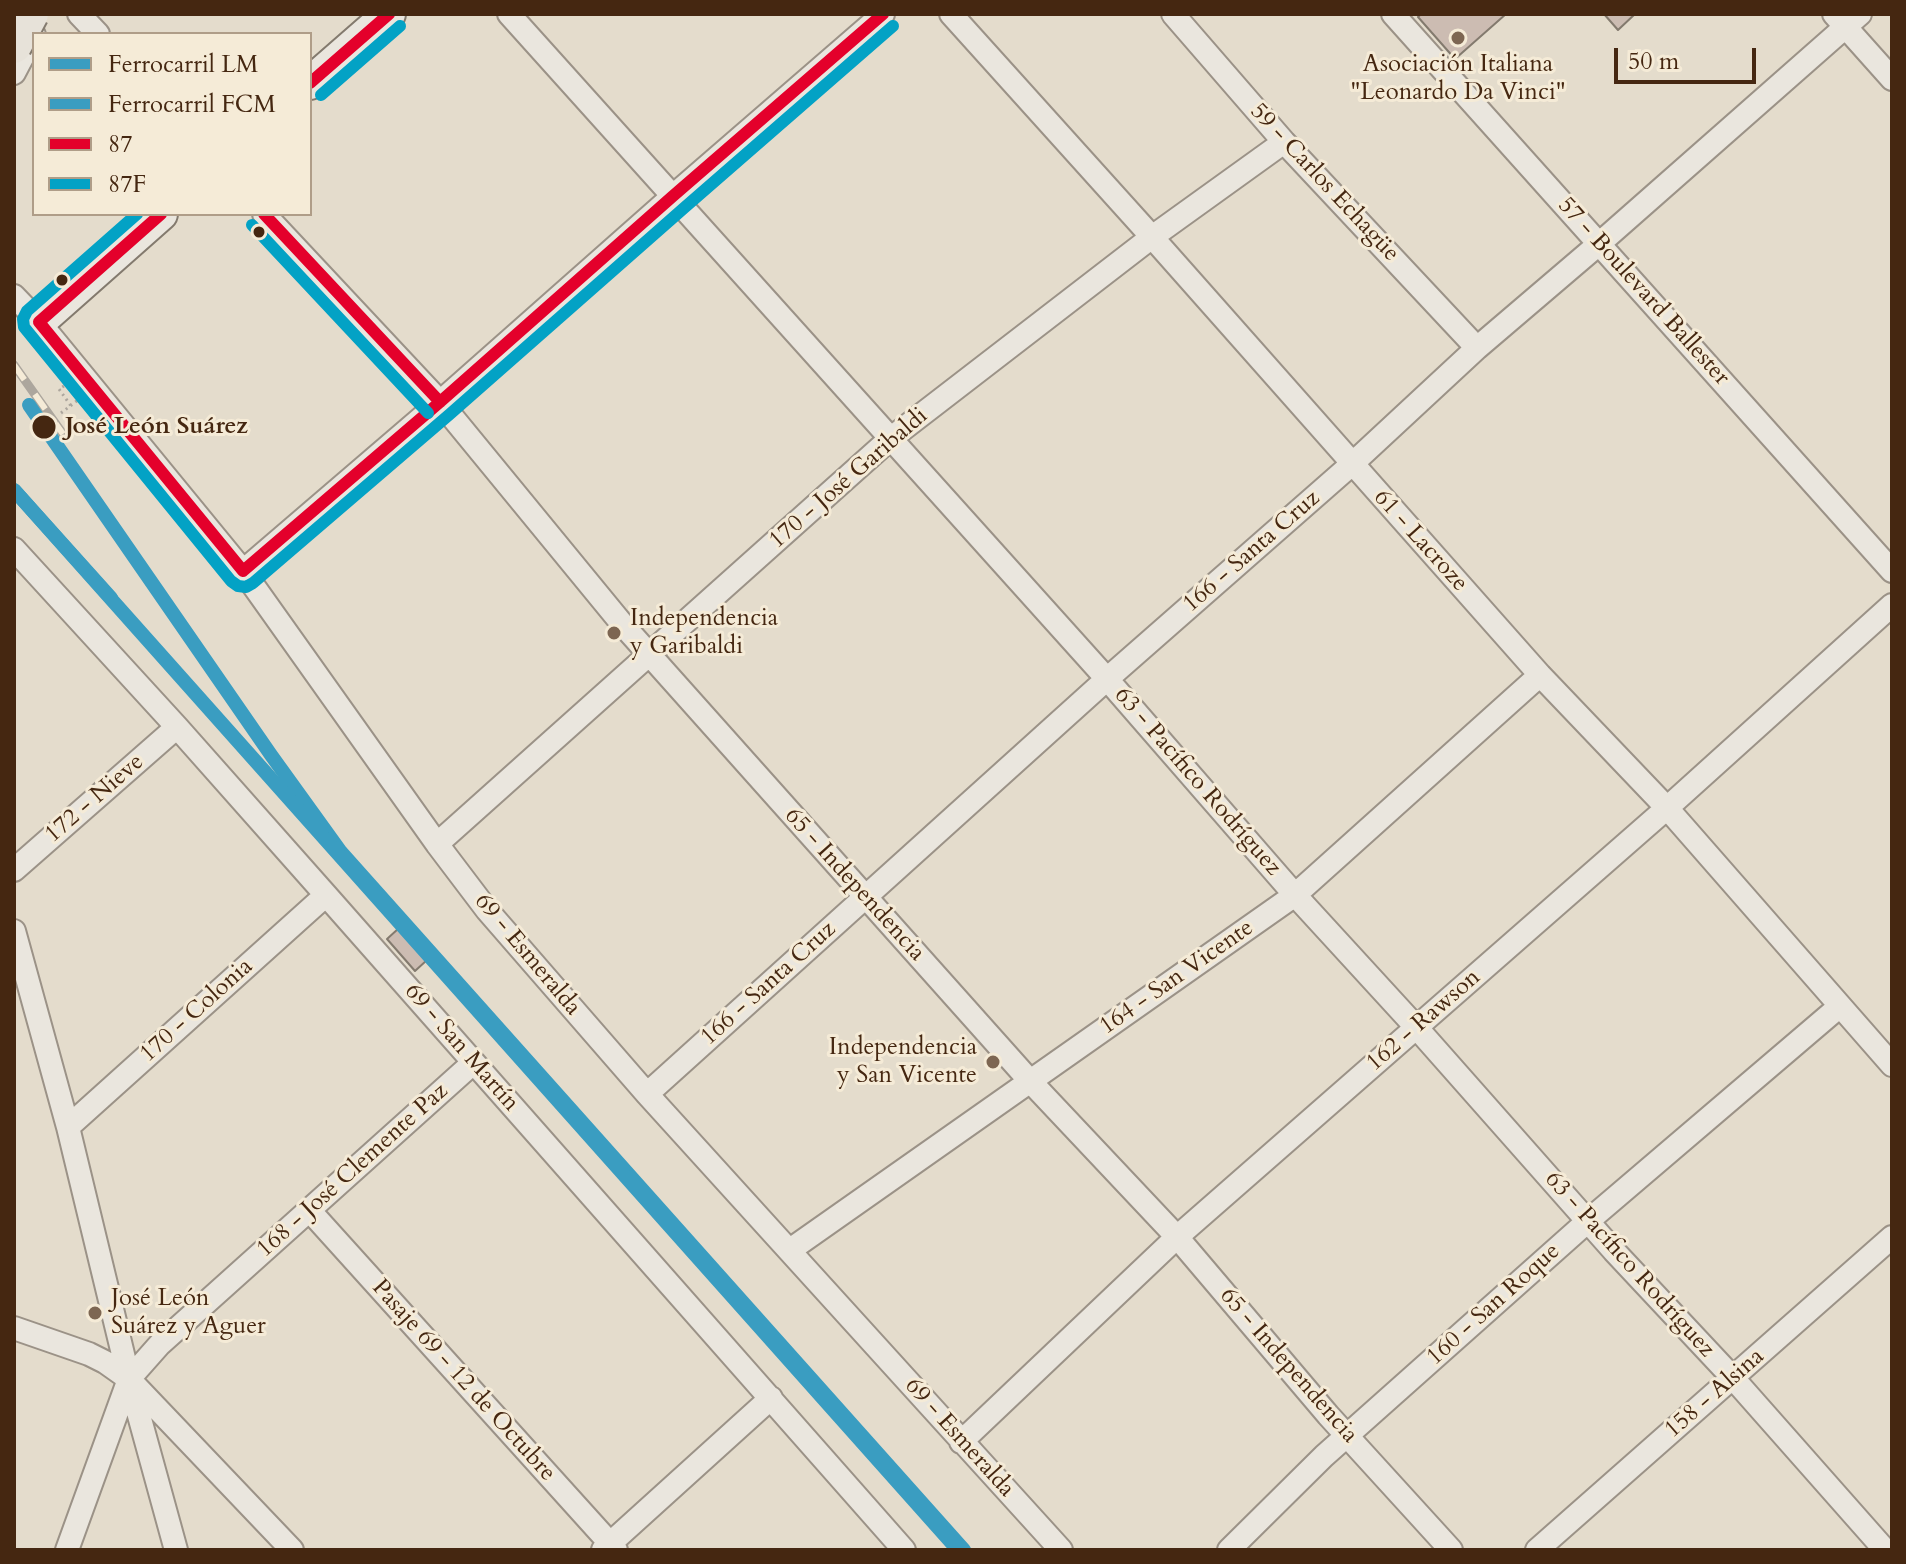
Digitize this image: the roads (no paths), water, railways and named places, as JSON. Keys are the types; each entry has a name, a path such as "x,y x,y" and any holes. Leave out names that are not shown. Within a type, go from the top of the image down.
{"street":[{"path":"14,73 27,32 45,14"},
{"path":"79,14 96,32"},
{"path":"312,81 389,14"},
{"name":"63 - Pacífico Rodríguez","path":"509,14 1107,679 1295,895 1885,1550"},
{"path":"243,571 883,14"},
{"name":"61 - Lacroze","path":"951,14 1540,675 1667,808 1892,1065"},
{"name":"59 - Carlos Echagüe","path":"1173,14 1284,142 1477,348"},
{"name":"57 - Boulevard Ballester","path":"1393,14 1892,571"},
{"path":"1847,18 1892,79"},
{"name":"166 - Santa Cruz","path":"647,1094 1107,679 1352,464 1477,348 1600,243 1847,18"},
{"name":"170 - José Garibaldi","path":"437,844 890,439 1152,237 1284,142"},
{"path":"39,322 159,216"},
{"name":"65 - Independencia","path":"266,216 440,402 649,654 1030,1081 1177,1237 1347,1436 1451,1550"},
{"name":"69 - Esmeralda","path":"14,296 39,322 243,571 487,910 647,1094 1056,1547"},
{"name":"69 - San Martín","path":"14,549 177,727 904,1550"},
{"name":"162 - Rawson","path":"961,1442 1177,1237 1667,808 1892,605"},
{"name":"164 - San Vicente","path":"790,1250 1295,895 1540,675"},
{"name":"172 - Nieve","path":"14,870 177,727"},
{"name":"170 - Colonia","path":"68,1127 326,895"},
{"path":"14,931 68,1127 129,1379 176,1550"},
{"name":"160 - San Roque","path":"1229,1550 1324,1456 1588,1221 1840,1006"},
{"name":"168 - José Clemente Paz","path":"129,1379 160,1344 473,1063"},
{"name":"Pasaje 69 - 12 de Octubre","path":"310,1211 610,1548"},
{"name":"158 - Alsina","path":"1537,1550 1892,1237"},
{"path":"14,1328 89,1354 129,1379 292,1550"},
{"path":"67,1550 129,1379"},
{"path":"610,1548 771,1398"}],"railway":[{"path":"14,365 63,434"}],"rail line":[{"name":"LM","path":"29,405 341,852 964,1550"},
{"name":"LM","path":"14,490 111,598"},
{"name":"FCM","path":"14,490 958,1550"}],"place":[{"name":"Asociación Italiana \"Leonardo Da Vinci\"","path":"1458,38"},
{"name":"José León Suárez","path":"44,427"},
{"name":"Independencia y Garibaldi","path":"614,633"},
{"name":"Independencia y San Vicente","path":"993,1062"},
{"name":"José León Suárez y Aguer","path":"95,1313"}]}
